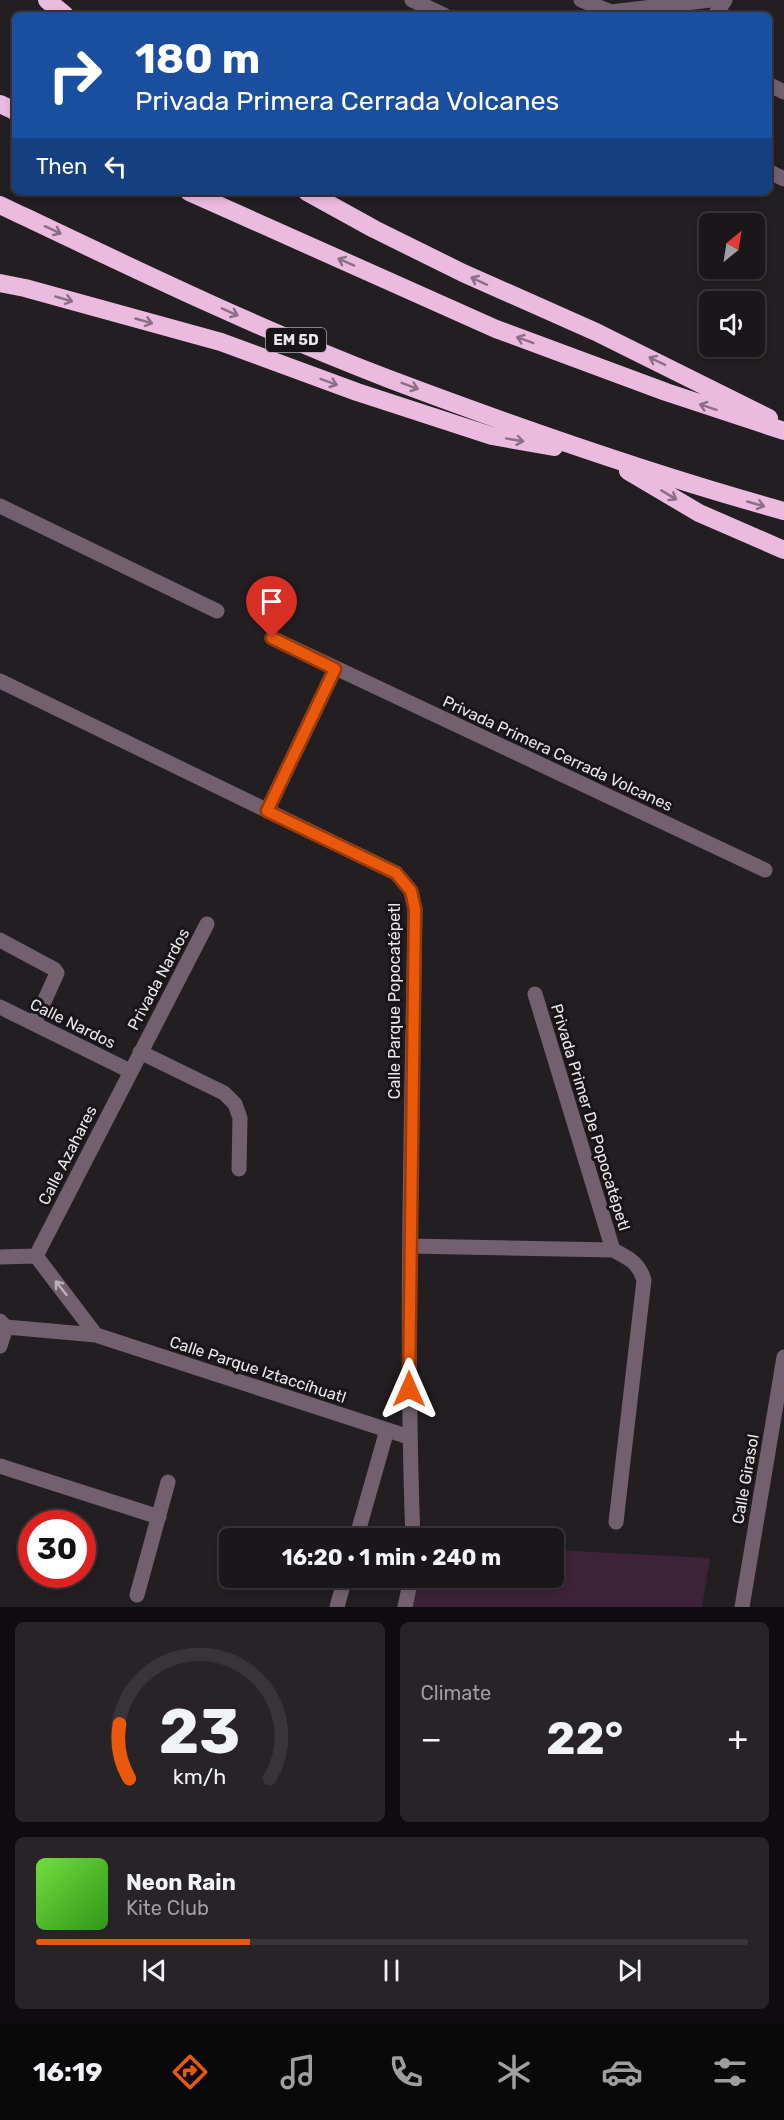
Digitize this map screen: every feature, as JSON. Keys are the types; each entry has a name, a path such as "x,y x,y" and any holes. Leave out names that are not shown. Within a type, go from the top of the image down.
{"highway":[{"path":"47,0 61,12"},
{"path":"196,195 496,329 666,392 784,431"},
{"path":"313,195 374,229 463,273 616,341 784,426"},
{"name":"EM 5D","path":"0,205 234,314 388,378 600,455 784,511"},
{"path":"0,283 26,288 221,342 357,392 492,436 600,455 699,513 784,550"}],"street":[{"path":"412,0 440,8"},
{"path":"580,0 612,12"},
{"path":"622,12 711,0"},
{"path":"0,506 218,611"},
{"name":"Privada Primera Cerrada Volcanes","path":"272,638 765,870"},
{"path":"267,811 335,669"},
{"name":"Calle Parque Popocatépetl","path":"0,681 396,873 411,891 415,909 409,1437 413,1528"},
{"name":"Privada Nardos","path":"130,1071 207,924"},
{"path":"0,940 54,969 57,973 34,1024"},
{"name":"Privada Primer De Popocatépetl","path":"535,994 613,1250"},
{"name":"Calle Nardos","path":"0,1007 130,1071"},
{"name":"Privada Nardos","path":"140,1052 224,1093 235,1104 240,1118 239,1169"},
{"name":"Calle Azahares","path":"36,1256 130,1071"},
{"name":"Privada Primer De Popocatépetl","path":"410,1246 613,1250 628,1257 640,1268 645,1280 616,1522"},
{"path":"1,1258 36,1256 96,1335"},
{"path":"0,1346 3,1324"},
{"name":"Calle Parque Iztaccíhuatl","path":"3,1324 96,1335 409,1437"},
{"name":"Calle Girasol","path":"742,1607 784,1357"},
{"path":"359,1528 387,1430"},
{"path":"0,1466 159,1517"},
{"path":"137,1595 168,1482"},
{"path":"337,1607 342,1588"},
{"path":"405,1607 409,1588"}],"shaded area":[{"path":"564,1551 710,1558 702,1607 405,1607 409,1588 564,1588"}],"route":[{"path":"272,638 335,669 267,811 396,873 411,891 415,909 409,1389"}]}
